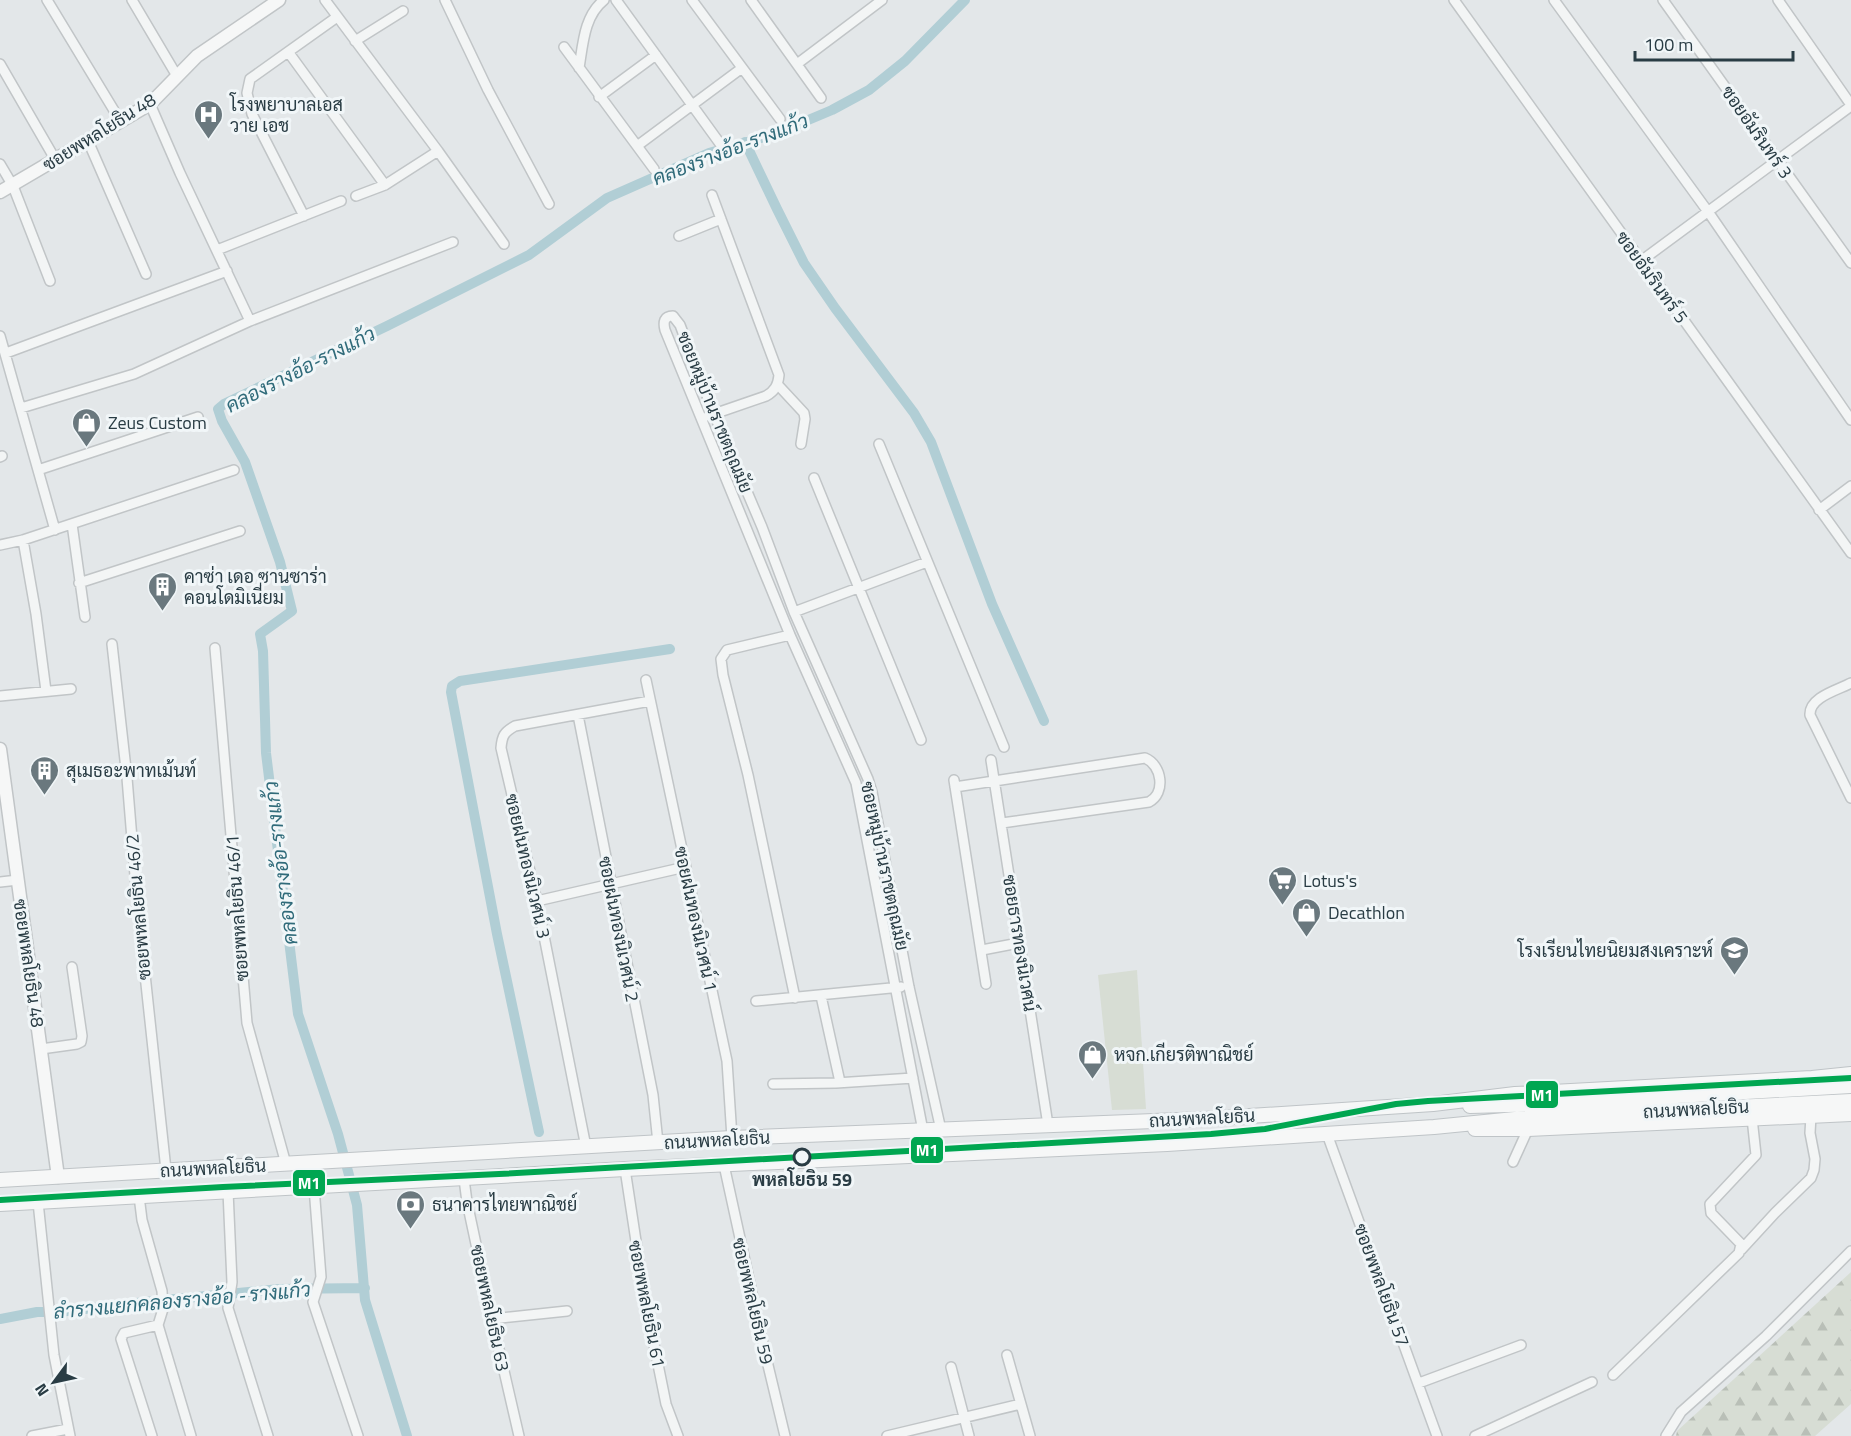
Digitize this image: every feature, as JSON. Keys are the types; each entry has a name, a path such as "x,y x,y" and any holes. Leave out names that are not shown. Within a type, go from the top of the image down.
{"main road":[{"name":"ถนนพหลโยธิน","path":"0,1180 732,1138 1203,1119 1433,1104 1515,1094 1851,1074"},
{"name":"ถนนพหลโยธิน","path":"1433,1104 1517,1106 1851,1086"},
{"name":"ถนนพหลโยธิน","path":"0,1204 1042,1150 1434,1127 1525,1118 1851,1101"},
{"name":"ถนนพหลโยธิน","path":"1434,1127 1528,1129 1851,1114"},
{"path":"545,1149 549,1174"},
{"path":"529,1150 533,1175"},
{"path":"44,1201 53,1177"}],"street":[{"path":"47,0 121,122"},
{"path":"132,0 177,76"},
{"name":"ซอยพหลโยธิน 48","path":"0,192 150,104 197,56 279,0"},
{"path":"325,0 504,244"},
{"path":"445,0 488,90 549,204"},
{"path":"579,68 585,31 591,15 604,0"},
{"path":"616,0 721,145"},
{"path":"692,0 780,119"},
{"path":"764,0 753,3 821,98"},
{"path":"797,64 882,0"},
{"name":"ซอยอัมรินทร์ 5","path":"1454,0 1851,553"},
{"path":"1554,0 1709,213 1851,420"},
{"name":"ซอยอัมรินทร์ 3","path":"1663,0 1851,263"},
{"path":"1641,261 1709,213 1851,105 1778,0"},
{"path":"355,41 404,11"},
{"path":"304,216 252,114 247,93 250,79 337,17"},
{"path":"564,47 654,169"},
{"path":"289,53 385,185"},
{"path":"599,97 656,55"},
{"path":"0,64 55,159"},
{"path":"637,146 742,68"},
{"path":"150,104 250,321"},
{"path":"88,141 146,274"},
{"path":"356,196 385,185 438,151"},
{"path":"0,164 13,186 50,281"},
{"path":"700,418 766,396 778,385 779,375 712,195"},
{"path":"217,250 340,201"},
{"path":"679,237 721,219"},
{"path":"21,408 134,374 250,321 453,242"},
{"path":"6,354 227,271"},
{"name":"ซอยหมู่บ้านราชตฤณมัย","path":"923,1131 856,783 790,635 700,418 665,330 663,323 669,316 673,316 680,325 794,612 864,769 872,792 909,987 940,1130"},
{"path":"0,336 54,530"},
{"path":"778,385 804,413 801,444"},
{"path":"38,470 198,417"},
{"path":"879,444 1004,747"},
{"path":"0,544 23,540 234,470"},
{"path":"814,478 921,740"},
{"path":"1819,510 1851,486"},
{"path":"740,514 755,510"},
{"path":"72,524 85,617"},
{"path":"80,583 240,531"},
{"path":"23,540 46,691"},
{"path":"794,612 927,562"},
{"path":"790,635 728,650 721,659 795,998"},
{"name":"ซอยพหลโยธิน 46/2","path":"112,644 165,1170"},
{"name":"ซอยพหลโยธิน 46/1","path":"214,648 247,1023 286,1164"},
{"name":"ซอยฝนทองนิเวศน์ 1","path":"646,680 727,1061 732,1138"},
{"path":"1851,683 1815,701 1810,707 1810,715 1851,798"},
{"path":"0,696 71,689"},
{"path":"819,702 831,698"},
{"name":"ซอยฝนทองนิเวศน์ 3","path":"586,1147 537,902 501,748 502,736 515,726 650,701"},
{"name":"ซอยฝนทองนิเวศน์ 2","path":"578,715 653,1095 658,1143"},
{"name":"ซอยพหลโยธิน 48","path":"0,749 41,1049 53,1177"},
{"path":"986,984 955,784 995,782 1145,758 1156,765 1160,788 1157,797 1149,802 1002,823"},
{"name":"ซอยธารทองนิเวศน์","path":"992,760 1048,1125"},
{"path":"537,902 685,867"},
{"path":"0,882 18,880"},
{"path":"982,950 1019,943"},
{"path":"41,1049 77,1044 81,1041 72,967"},
{"path":"756,1001 909,987"},
{"path":"821,996 840,1082"},
{"path":"773,1084 913,1078"},
{"path":"1613,1375 1739,1253 1811,1178 1815,1159 1810,1133 1811,1116"},
{"path":"1741,1250 1741,1244 1711,1213 1710,1204 1756,1155 1752,1118"},
{"path":"1513,1162 1528,1129"},
{"name":"ซอยพหลโยธิน 57","path":"1327,1134 1437,1436"},
{"name":"ซอยพหลโยธิน 59","path":"724,1165 765,1357 785,1436"},
{"name":"ซอยพหลโยธิน 61","path":"624,1170 645,1300 666,1404 678,1436"},
{"name":"ซอยพหลโยธิน 63","path":"464,1179 467,1202 519,1436"},
{"path":"314,1187 321,1277 314,1302 358,1436"},
{"path":"228,1191 232,1282 228,1308 268,1436"},
{"path":"139,1196 142,1220 162,1291 163,1309 158,1325 191,1436"},
{"path":"32,1436 69,1433 54,1354 48,1300 44,1201"},
{"path":"1666,1436 1681,1412 1766,1336 1851,1251"},
{"path":"492,1318 567,1311"},
{"path":"152,1436 121,1339 124,1333 158,1325"},
{"path":"1419,1383 1521,1346"},
{"path":"1007,1354 1030,1436"},
{"path":"951,1367 969,1436"},
{"path":"1475,1436 1592,1382"},
{"path":"887,1436 1021,1404"}],"green space":[{"path":"1137,970 1146,1109 1112,1110 1098,975"},
{"path":"1851,1272 1851,1404 1815,1436 1676,1436 1677,1431"}],"waterway":[{"name":"คลองรางอ้อ-รางแก้ว","path":"407,1436 365,1300 357,1205 338,1134 298,1014 266,753 263,651 260,634 292,611 280,562 245,462 222,421 218,409 224,404 529,255 607,198 709,153 775,134 832,110 869,90 905,61 965,0"},
{"path":"745,142 804,263 914,413 931,442 992,604 1044,721"},
{"path":"539,1132 497,934 451,692 452,686 460,681 670,649"},
{"name":"ลำรางแยกคลองรางอ้อ - รางแก้ว","path":"0,1319 37,1312 59,1312 280,1289 365,1288"}],"transit line":[{"name":"M1","path":"0,1200 1211,1134 1265,1129 1396,1104 1428,1101 1851,1078"}],"place":[{"name":"โรงพยาบาลเอส วาย เอช","path":"209,140"},
{"name":"Zeus Custom","path":"87,448"},
{"name":"คาซ่า เดอ ซานซาร่า คอนโดมิเนี่ยม","path":"163,612"},
{"name":"สุเมธอะพาทเม้นท์","path":"45,796"},
{"name":"Lotus's","path":"1282,906"},
{"name":"Decathlon","path":"1307,938"},
{"name":"โรงเรียนไทยนิยมสงเคราะห์","path":"1734,976"},
{"name":"หจก.เกียรติพาณิชย์","path":"1093,1080"},
{"name":"พหลโยธิน 59","path":"802,1157"},
{"name":"ธนาคารไทยพาณิชย์","path":"411,1230"}]}
